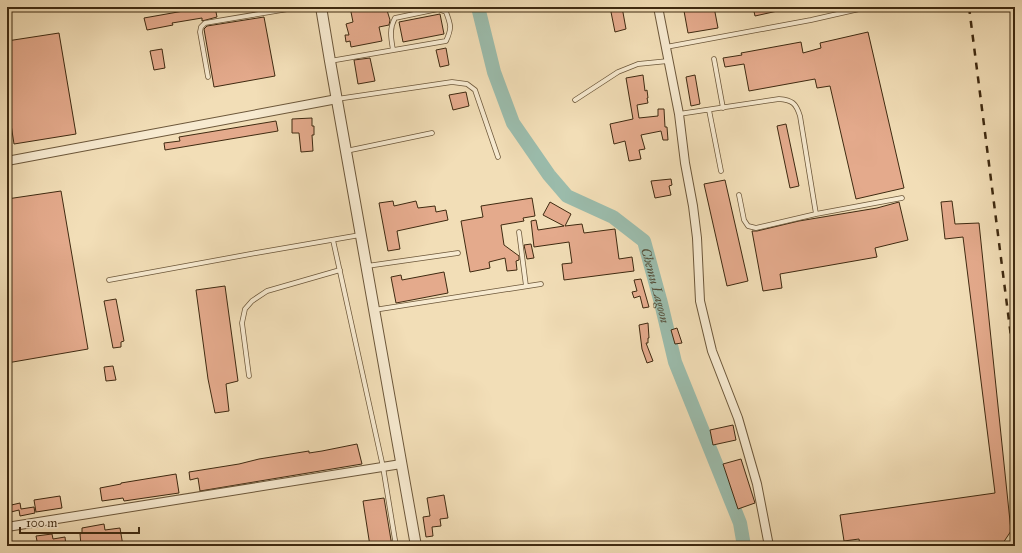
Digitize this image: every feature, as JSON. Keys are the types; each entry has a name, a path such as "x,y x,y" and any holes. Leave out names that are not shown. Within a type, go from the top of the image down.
{"street":[{"path":"321,7 416,546"},
{"path":"658,7 679,114 697,238 700,302 712,350 738,418 757,484 769,546"},
{"path":"7,161 337,100"},
{"path":"7,527 401,464"}],"lane":[{"path":"208,77 200,32 201,26 205,23 300,7"},
{"path":"666,47 811,20 868,7"},
{"path":"330,61 394,50 446,41 450,31 450,24 446,12 438,9 395,18 391,25 391,36 394,50"},
{"path":"714,58 723,108"},
{"path":"575,100 618,72 638,64 668,61"},
{"path":"337,100 452,82 466,84 475,90 498,157"},
{"path":"679,114 778,99 788,100 796,106 800,116 816,214"},
{"path":"710,110 721,171"},
{"path":"346,151 432,133"},
{"path":"739,195 744,220 748,226 756,228 816,214 902,198"},
{"path":"519,232 526,286"},
{"path":"110,280 361,235"},
{"path":"333,240 383,467 396,546"},
{"path":"366,267 458,253"},
{"path":"249,376 242,323 245,309 252,301 267,291 340,270"},
{"path":"374,310 541,284"}],"building":[{"path":"206,7 215,7 217,17 202,21 202,18 172,23 173,25 147,30 144,18"},
{"path":"350,7 386,7 390,20 389,25 379,27 382,41 351,47 350,41 346,42 345,35 349,35 346,24 353,22"},
{"path":"610,7 622,7 626,29 615,32"},
{"path":"714,7 718,28 688,33 684,11"},
{"path":"753,7 782,7 782,10 755,16"},
{"path":"440,14 444,34 403,42 399,22"},
{"path":"264,17 275,76 214,87 204,29 207,26"},
{"path":"868,32 904,188 856,199 830,86 817,88 815,79 749,91 744,64 725,67 723,58 742,55 741,53 801,42 803,53 821,48 820,43"},
{"path":"59,33 76,134 14,144 7,98 7,41"},
{"path":"446,48 449,65 440,67 436,50"},
{"path":"162,49 165,68 154,70 150,51"},
{"path":"370,58 375,81 358,84 354,60"},
{"path":"643,75 645,91 647,90 648,103 637,105 639,118 658,116 658,109 664,109 665,127 667,127 668,140 663,140 661,131 641,135 645,149 639,150 641,159 629,161 625,141 614,144 610,124 633,119 626,78"},
{"path":"695,75 700,104 691,106 686,77"},
{"path":"466,92 469,106 453,110 449,95"},
{"path":"312,118 312,126 314,126 314,135 312,135 313,151 301,152 299,133 292,133 292,119"},
{"path":"276,121 278,131 165,150 164,143 180,141 179,137"},
{"path":"786,124 799,186 790,188 777,126"},
{"path":"671,179 672,185 669,186 671,195 655,198 651,181"},
{"path":"725,180 748,281 727,286 704,184"},
{"path":"61,191 88,349 7,363 7,199"},
{"path":"532,198 535,216 523,218 524,221 501,225 504,245 519,256 519,260 516,261 517,270 507,271 505,258 489,262 490,268 470,272 461,221 483,217 481,206"},
{"path":"393,201 394,206 416,201 418,208 435,206 436,212 446,210 448,220 397,231 400,249 388,251 379,203"},
{"path":"952,201 955,224 979,223 1011,531 1001,546 860,546 859,539 844,541 840,515 995,493 963,237 945,239 941,202"},
{"path":"550,202 571,214 565,226 582,224 584,233 615,229 619,259 632,257 634,271 564,280 562,264 572,263 569,242 534,247 531,221 536,220 538,230 564,226 543,215"},
{"path":"899,202 908,240 875,248 877,257 780,274 782,288 763,291 752,231 799,221 877,208"},
{"path":"531,244 534,258 527,259 524,245"},
{"path":"444,272 448,293 396,303 391,277 401,275 402,280"},
{"path":"641,279 649,307 643,308 640,296 634,298 632,292 637,291 634,280"},
{"path":"225,286 238,381 226,384 229,411 215,413 208,379 196,290"},
{"path":"116,299 124,341 121,342 121,347 113,348 104,301"},
{"path":"648,323 649,338 648,343 646,343 653,361 647,363 642,349 639,325"},
{"path":"677,328 682,343 675,344 671,330"},
{"path":"113,366 116,380 106,381 104,367"},
{"path":"733,425 736,440 713,445 710,430"},
{"path":"357,444 362,464 200,491 198,478 190,480 189,472 239,464 259,459 309,451 309,453"},
{"path":"741,459 755,503 738,509 723,464"},
{"path":"176,474 179,493 124,501 123,498 102,501 100,488"},
{"path":"444,495 448,518 440,519 441,526 432,527 433,536 426,537 423,517 430,516 427,498"},
{"path":"60,496 62,508 36,512 34,500"},
{"path":"384,498 392,546 370,546 363,501"},
{"path":"20,503 21,509 34,507 35,513 20,516 19,510 7,513 7,506"},
{"path":"104,524 105,530 120,528 123,546 81,546 80,534 82,533 82,528"},
{"path":"52,534 53,539 65,537 66,546 38,546 36,536"}],"waterway":[{"name":"Chemu Lagoon","path":"478,7 494,72 513,123 549,175 567,196 613,217 644,241 675,362 740,523 744,546"}],"railway":[{"path":"969,7 1015,368"}]}
